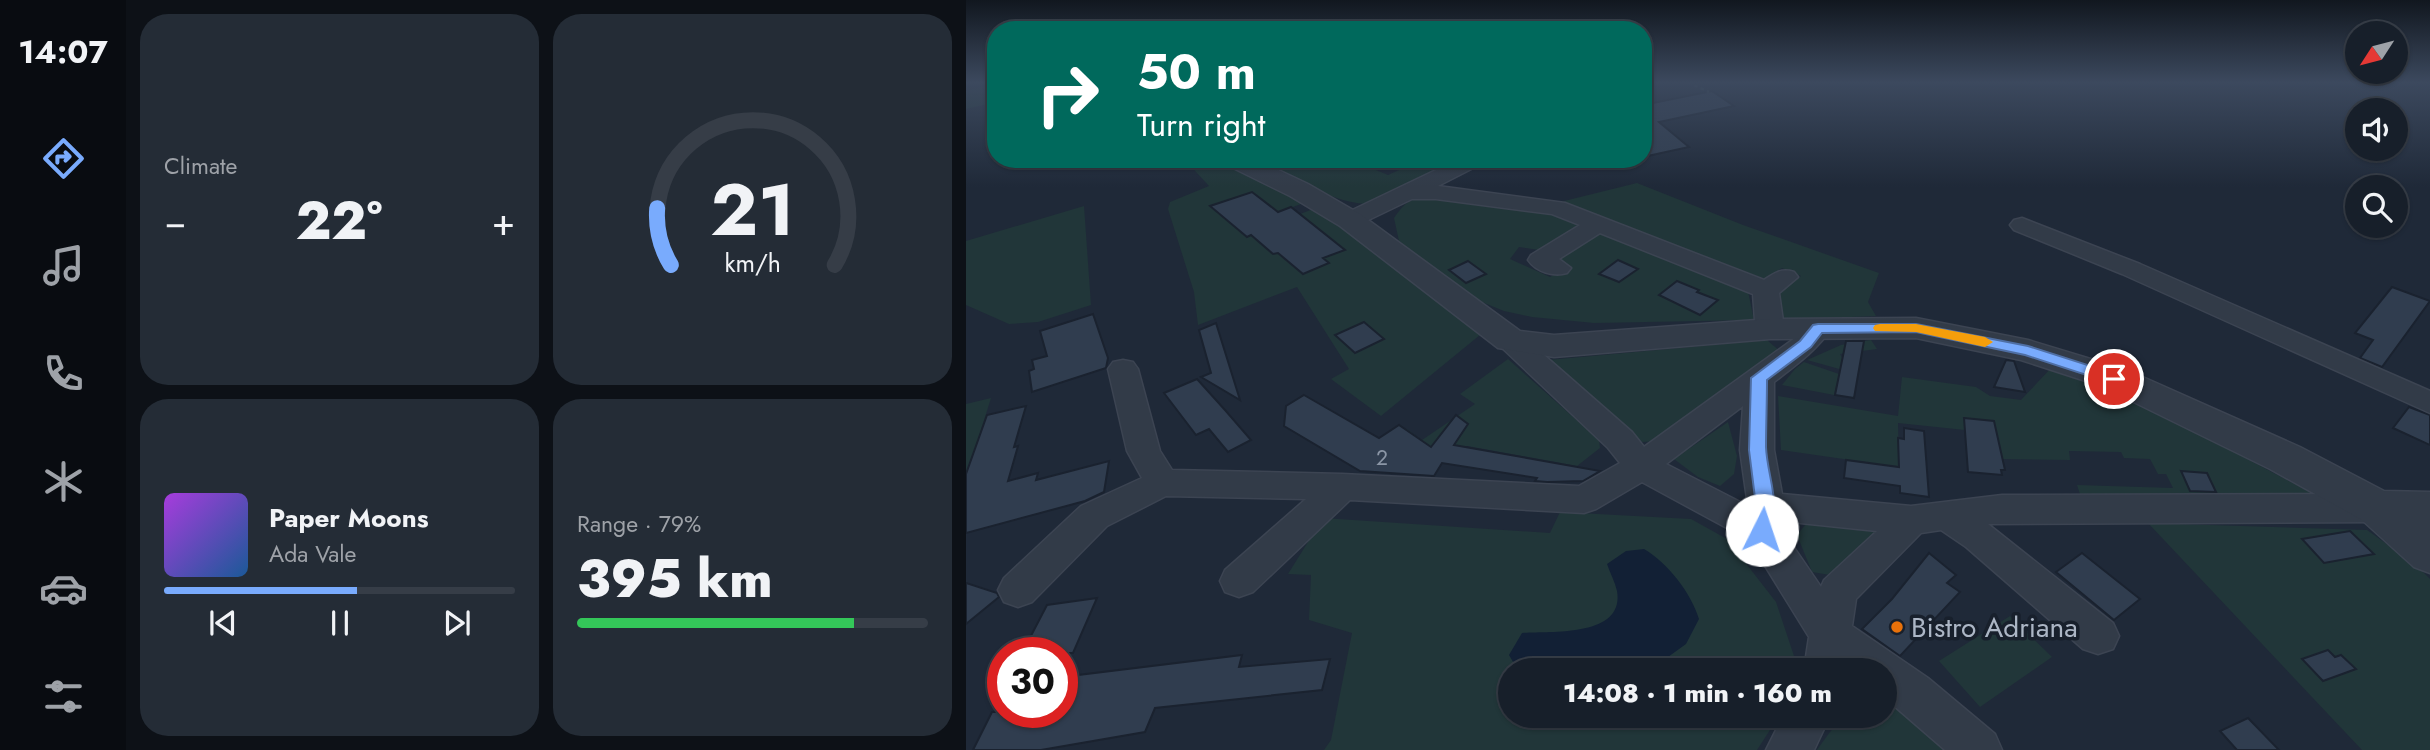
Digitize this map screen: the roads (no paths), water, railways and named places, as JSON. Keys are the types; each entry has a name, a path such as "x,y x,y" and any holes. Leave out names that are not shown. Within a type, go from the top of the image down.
{"street":[{"path":"1253,168 1299,190 1350,220 1510,340 1620,440 1641,466 1764,518 1928,517 2002,509 2430,509"},
{"path":"1350,220 1458,168"},
{"path":"1410,192 1436,192 1557,208 1775,283 1769,321"},
{"path":"1540,261 1598,223"},
{"path":"2022,225 2131,269 2430,403"},
{"path":"1018,590 1094,516 1161,483 1342,487 1584,500 1641,466 1805,344 1818,328"},
{"path":"1510,340 1554,346 1770,329 1916,328 2040,355 2114,379 2285,458 2378,508 2430,554"},
{"path":"1123,369 1144,451 1161,483"},
{"path":"1759,378 1757,450 1764,518 1828,652 1844,658"},
{"path":"1239,581 1342,487"},
{"path":"1928,517 1979,537 2098,636"},
{"path":"1828,652 1838,592 1928,517"},
{"path":"1897,682 1979,750"},
{"path":"1789,750 1801,728"}],"water":[{"path":"1644,549 1670,570 1684,589 1699,619 1686,644 1667,658 1511,658 1509,655 1522,633 1583,629 1609,617 1616,606 1617,591 1607,564 1626,551"}],"place":[{"name":"Bistro Adriana","path":"1897,627"}]}
